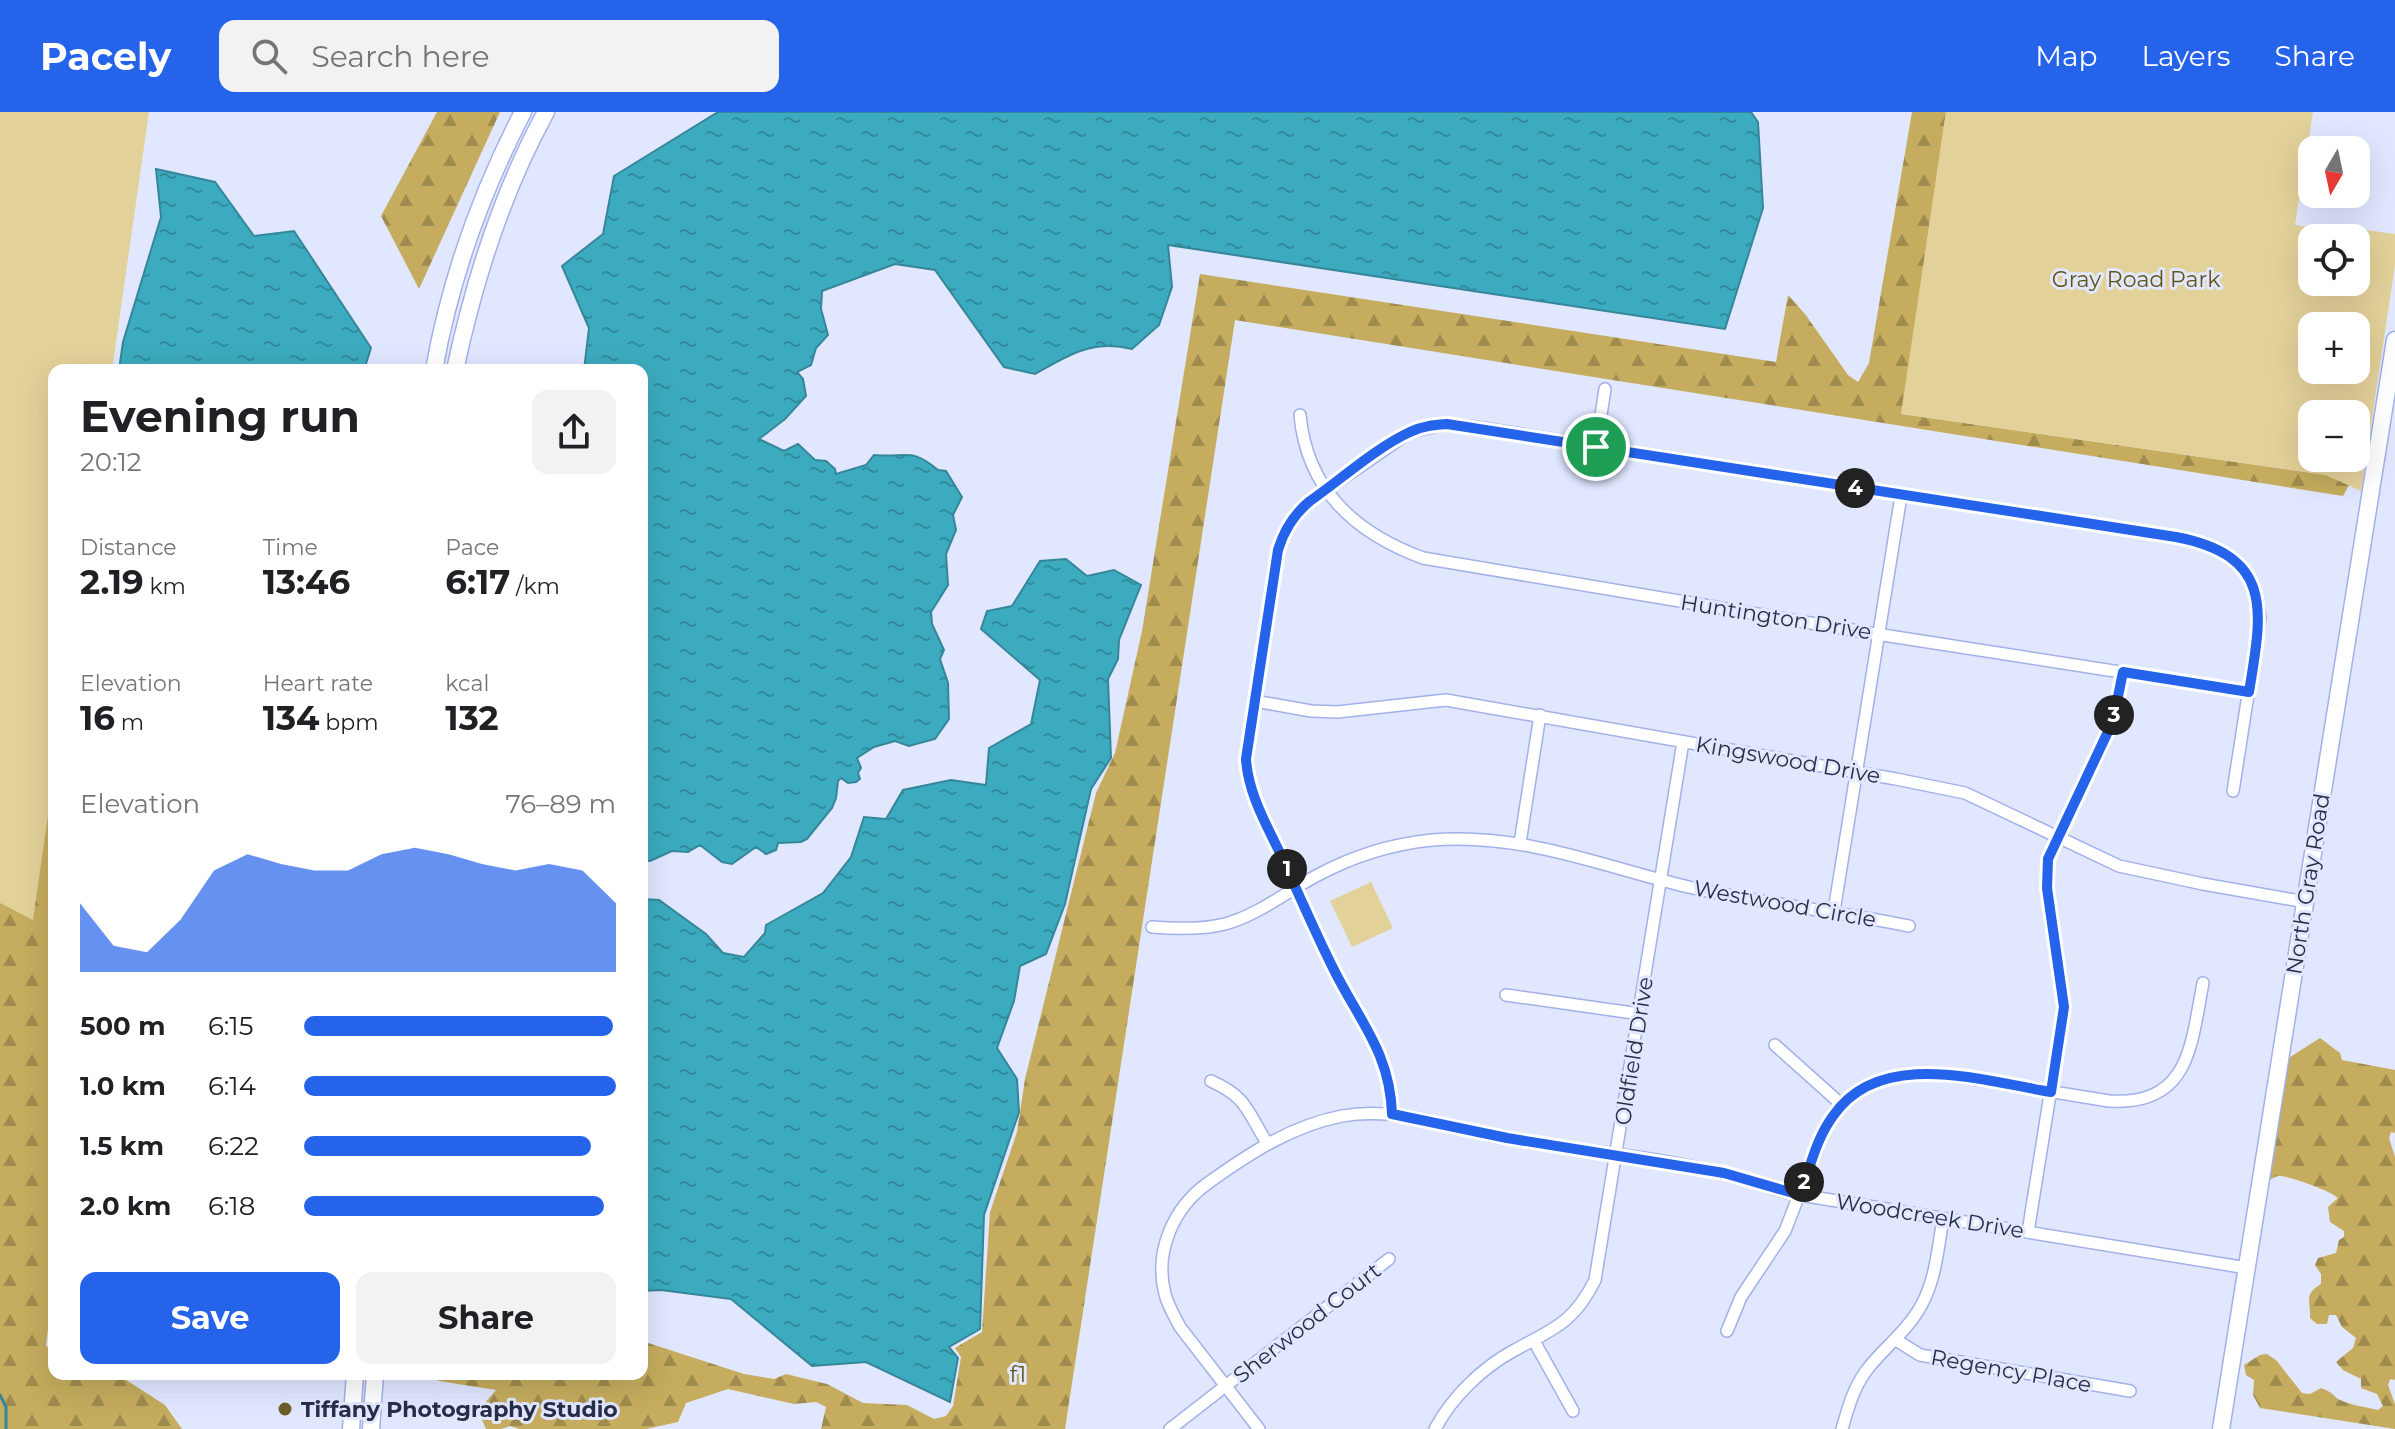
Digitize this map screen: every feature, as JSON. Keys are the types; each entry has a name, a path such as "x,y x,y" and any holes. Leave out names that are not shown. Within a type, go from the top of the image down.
{"street":[{"path":"435,364 453,290 487,186 523,112"},
{"path":"456,364 472,298 499,214 546,112"},
{"name":"North Gray Road","path":"2221,1429 2395,340"},
{"path":"1596,447 1605,389"},
{"name":"Huntington Drive","path":"1300,415 1304,446 1311,464 1341,509 1359,525 1423,558 2249,692"},
{"path":"1392,1114 1391,1088 1384,1061 1335,972 1296,888 1248,780 1246,759 1281,539 1299,510 1410,432 1447,424 1476,427 2176,537 2219,549 2233,558 2249,578 2258,606 2259,630 2233,791"},
{"path":"1834,911 1901,496"},
{"path":"2028,1232 2064,1007 2047,878 2048,859 2113,721 2123,672"},
{"name":"Kingswood Drive","path":"1255,701 1337,712 1446,700 1965,793 2119,866 2306,902"},
{"path":"1520,843 1540,715"},
{"name":"Oldfield Drive","path":"1435,1429 1472,1381 1512,1352 1572,1316 1586,1299 1595,1280 1683,742"},
{"name":"Westwood Circle","path":"1152,927 1196,928 1223,924 1255,912 1338,866 1402,845 1463,839 1520,843 1710,892 1909,926"},
{"path":"1727,1331 1736,1306 1785,1231 1817,1145 1834,1114 1867,1086 1881,1079 1921,1073 2128,1102 2158,1092 2172,1082 2187,1061 2203,983"},
{"path":"1506,995 1640,1014"},
{"path":"1775,1045 1842,1105"},
{"path":"1211,1081 1232,1090 1242,1099 1267,1143"},
{"name":"Woodcreek Drive","path":"1259,1429 1180,1327 1172,1311 1164,1283 1164,1253 1169,1232 1180,1210 1196,1191 1267,1143 1310,1125 1344,1116 1392,1114 1496,1136 1724,1173 1800,1195 2247,1268"},
{"path":"1842,1429 1849,1402 1859,1381 1921,1306 1930,1287 1943,1219"},
{"name":"Sherwood Court","path":"1170,1429 1389,1259"},
{"name":"Regency Place","path":"1896,1340 1920,1355 2130,1391"},
{"path":"1534,1341 1573,1411"},
{"path":"351,1429 355,1380"},
{"path":"371,1429 375,1380"}],"green space":[{"path":"0,112 149,112 113,364 48,364 48,815 33,920 0,903"},
{"path":"437,112 500,112 419,289 381,216"},
{"name":"f1","path":"1912,112 1946,112 1902,414 2326,475 2349,485 2343,496 1235,320 1065,1429 821,1429 826,1407 816,1402 794,1404 728,1389 686,1403 678,1422 646,1429 519,1429 510,1426 486,1429 478,1411 496,1390 438,1380 648,1380 648,1343 744,1374 774,1379 786,1374 827,1384 863,1403 907,1405 934,1419 946,1416 953,1406 961,1357 955,1348 982,1332 990,1212 1017,1132 1025,1079 1096,793 1115,753 1142,631 1200,274 1776,362 1788,295 1848,375 1858,382 1869,363"},
{"name":"Gray Road Park","path":"1946,112 2313,112 2309,136 2298,136 2295,225 2298,225 2298,296 2370,296 2370,230 2395,234 2395,265 2370,431 2370,400 2298,400 2298,471 1901,414"},
{"name":"Gray Road Park","path":"2305,472 2364,472 2361,491 2326,475"},
{"path":"0,646 48,679 48,1380 126,1380 165,1405 182,1429 0,1429"},
{"path":"1371,882 1393,928 1352,947 1330,901"},
{"path":"2320,1038 2340,1053 2342,1060 2395,1070 2395,1133 2391,1132 2389,1138 2395,1157 2395,1380 2390,1379 2388,1385 2395,1404 2395,1429 2260,1408 2253,1395 2254,1380 2246,1375 2244,1365 2267,1354 2276,1360 2302,1393 2310,1394 2321,1388 2352,1404 2378,1410 2383,1406 2377,1394 2361,1388 2361,1379 2343,1370 2336,1362 2353,1348 2356,1338 2342,1327 2336,1315 2329,1315 2327,1324 2317,1324 2310,1318 2309,1298 2321,1284 2321,1274 2315,1265 2318,1258 2336,1253 2339,1240 2344,1237 2344,1231 2330,1222 2328,1207 2338,1198 2291,1178 2278,1176 2267,1181 2287,1059"}],"water":[{"path":"718,112 1751,112 1758,122 1763,208 1725,329 1168,245 1172,287 1159,325 1132,349 1105,346 1081,351 1035,374 1004,367 935,270 895,264 822,291 821,309 828,335 816,348 811,365 797,372 803,379 806,396 785,419 759,439 784,451 798,444 815,460 826,461 836,474 866,465 874,455 915,456 938,470 946,471 962,497 953,515 956,530 946,554 948,585 931,612 932,624 944,650 940,659 948,683 949,719 935,739 909,746 895,741 874,747 857,758 861,768 858,773 860,779 848,783 841,778 838,781 832,808 807,839 778,843 776,850 766,854 756,847 732,864 722,862 700,845 688,852 672,851 648,861 648,364 585,364 589,328 562,266 603,234 614,176"},
{"path":"156,169 215,182 254,236 294,231 371,348 366,364 120,364 123,342 161,217"},
{"path":"1066,559 1087,576 1114,570 1141,585 1119,640 1118,659 1108,679 1111,758 1091,789 1065,904 1046,954 1020,966 1014,1001 997,1048 1017,1079 1019,1112 984,1215 980,1329 949,1347 958,1358 950,1402 866,1362 812,1366 731,1299 648,1291 648,899 659,900 706,934 723,953 744,957 765,933 766,925 823,893 851,857 864,817 886,819 903,790 951,780 986,785 989,748 1031,724 1040,680 981,629 987,611 1012,606 1040,561"}],"waterway":[{"path":"0,1395 6,1407 6,1429"}],"place":[{"name":"Tiffany Photography Studio","path":"285,1409"}],"route":[{"path":"1447,424 1476,427 1596,447 2176,537 2219,549 2233,558 2249,578 2255,590 2260,618 2249,692 2123,672 2113,721 2051,851 2047,888 2064,1007 2051,1092 1921,1073 1881,1079 1853,1095 1834,1114 1817,1145 1800,1195 1724,1173 1507,1138 1392,1114 1391,1088 1384,1061 1335,972 1248,780 1247,749 1281,539 1291,520 1310,501 1391,444 1427,426 1447,424"}]}
